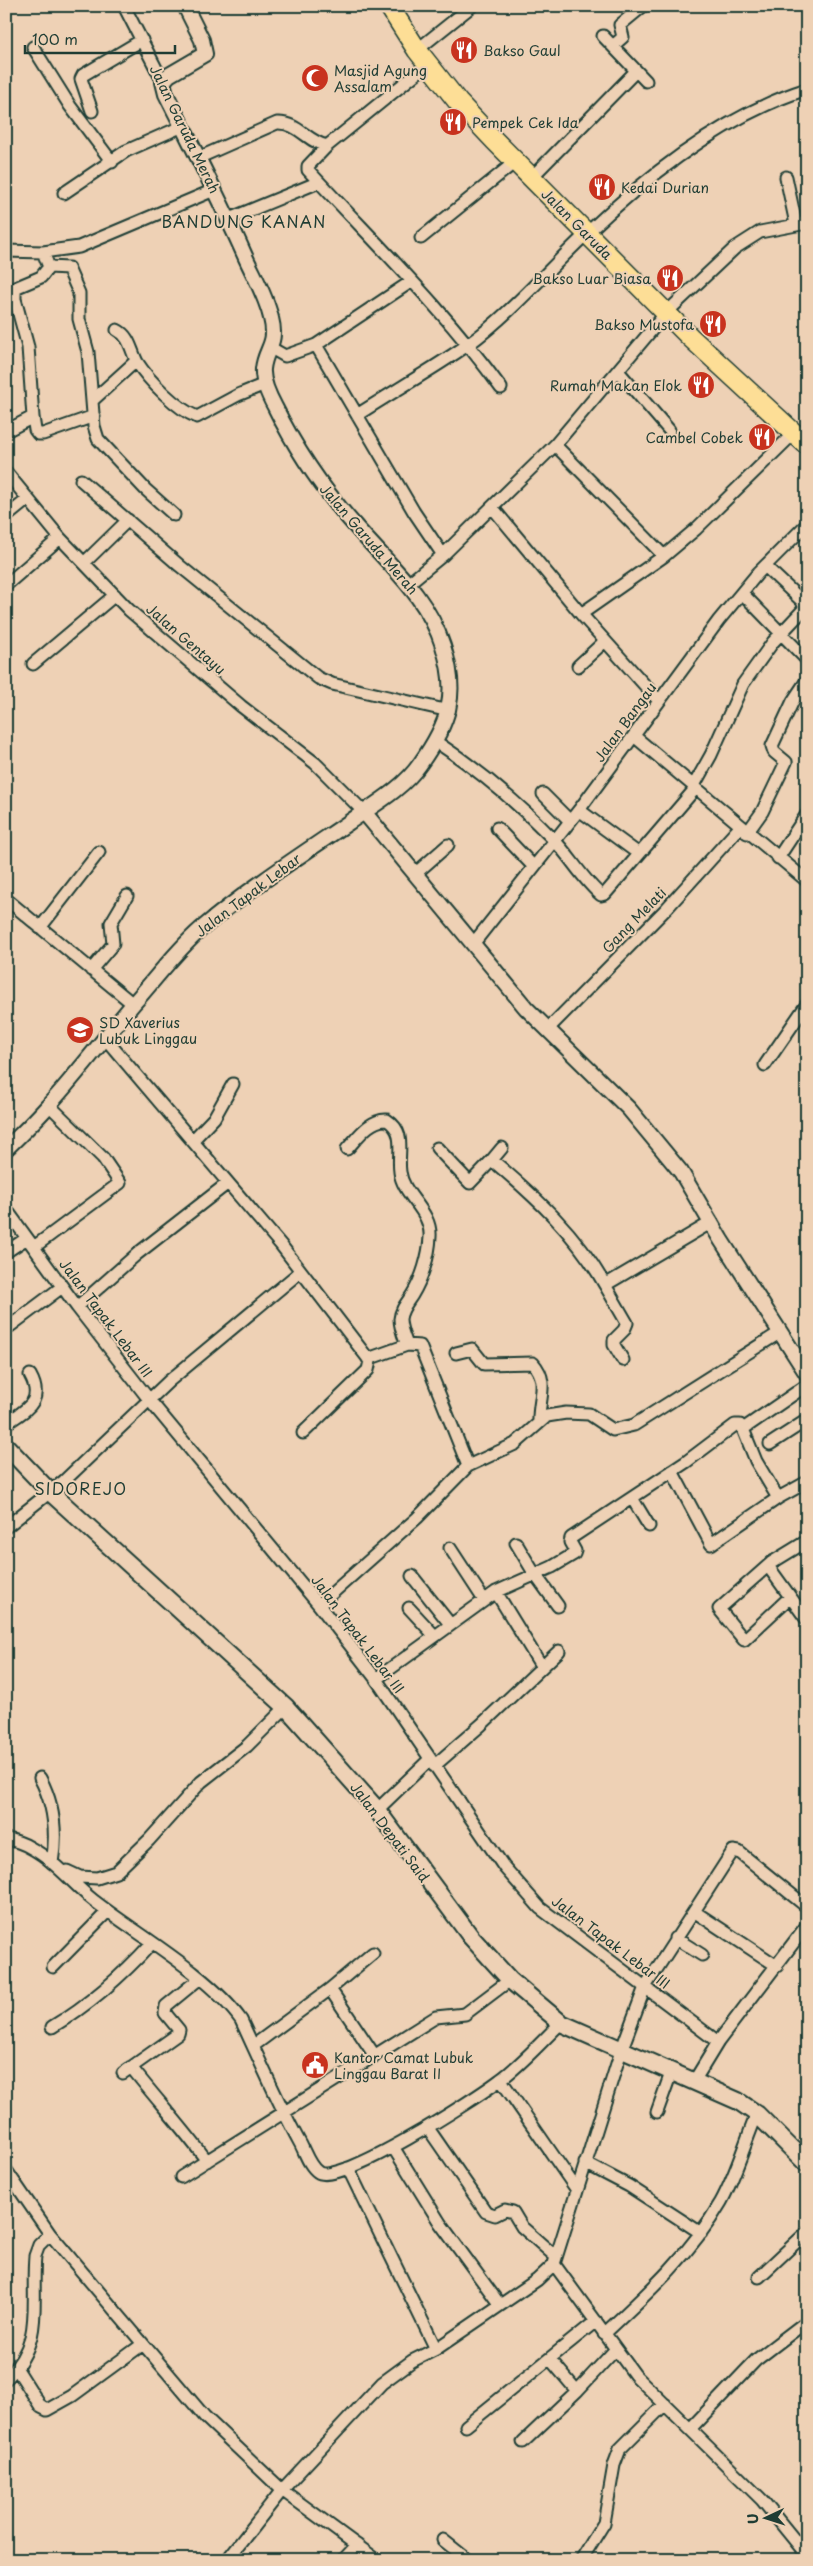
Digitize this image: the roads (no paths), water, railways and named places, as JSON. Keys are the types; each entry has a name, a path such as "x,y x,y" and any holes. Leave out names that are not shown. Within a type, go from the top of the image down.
{"highway":[{"name":"Jalan Garuda","path":"389,6 422,57 458,102 515,162 666,313 801,439"}],"main road":[{"name":"Jalan Depati Said","path":"6,1446 50,1492 286,1707 377,1810 471,1937 510,1980 561,2023 693,2083 724,2094 757,2114 804,2156"}],"street":[{"name":"Jalan Garuda Merah","path":"124,6 164,82 166,94 229,219 267,304 273,328 271,348 263,365 265,384 274,405 303,460 358,530 410,583 421,599 442,642 448,664 451,690 449,711 435,741 418,767 364,812"},
{"path":"164,82 168,75 205,54 202,40 185,6"},
{"path":"472,6 422,57 327,146 308,166 308,170 469,343 501,388"},
{"path":"614,45 623,36 620,25 643,6"},
{"path":"603,36 614,45 646,81"},
{"path":"92,110 82,75 142,40"},
{"path":"33,48 70,106 112,162"},
{"path":"531,178 636,71"},
{"path":"357,415 469,343 534,286 586,234 648,181 728,124 766,102 807,89"},
{"path":"198,158 277,123 290,124 312,141 327,146"},
{"path":"64,193 130,149 183,126"},
{"path":"421,238 515,162"},
{"path":"410,583 443,555 555,444 666,313 747,239 770,229 801,224 786,178"},
{"path":"229,219 319,182"},
{"path":"6,251 43,252 66,250 94,242 214,190"},
{"path":"43,252 49,267"},
{"path":"49,267 68,268 78,293 79,319 87,347 95,433 102,445 145,489 174,515"},
{"path":"49,267 41,277 19,285 14,292 28,347 35,430 38,434 43,434 94,416"},
{"path":"271,348 285,356 316,345 412,281"},
{"path":"117,330 127,340 136,361 149,379 166,395 197,417 238,395 265,384"},
{"path":"316,345 414,512 443,555"},
{"path":"93,400 136,361"},
{"path":"618,370 669,430"},
{"path":"6,431 33,417"},
{"path":"581,614 664,556 801,439"},
{"path":"555,444 664,556"},
{"name":"Jalan Gentayu","path":"6,472 60,538 115,595 173,650 314,763 364,812"},
{"path":"81,480 180,566 318,678 332,684 449,711"},
{"path":"6,517 28,500"},
{"path":"492,507 581,614 659,701"},
{"path":"84,563 128,520"},
{"name":"Jalan Bangau","path":"473,944 579,810 742,593 765,566 807,524"},
{"path":"6,585 60,538"},
{"path":"435,741 478,770 555,841 601,895 605,894 694,788 712,754 743,684 781,634 805,608 805,604 765,566"},
{"path":"742,593 807,660"},
{"path":"33,664 115,595"},
{"path":"578,666 605,641"},
{"name":"Gang Melati","path":"547,1030 762,812 786,762 774,752 772,746 793,701 807,680"},
{"path":"634,736 807,881"},
{"path":"543,794 570,821"},
{"path":"579,810 639,854"},
{"path":"364,812 547,1030 628,1109 681,1172 779,1333 807,1374"},
{"name":"Jalan Tapak Lebar","path":"6,1149 50,1105 104,1037 190,939 247,893 364,812"},
{"path":"778,858 807,814"},
{"path":"497,828 534,867"},
{"path":"415,874 448,845"},
{"path":"40,928 100,852"},
{"path":"91,970 113,944 111,923 127,896"},
{"path":"6,899 133,1004"},
{"path":"765,1065 807,1004"},
{"path":"104,1037 281,1246 368,1359 368,1370 304,1433"},
{"path":"193,1140 214,1118 233,1084"},
{"path":"6,1252 31,1243 120,1183 103,1158 50,1105"},
{"path":"347,1149 371,1124 378,1120 387,1120 394,1124 400,1135 400,1172 403,1182 429,1226 430,1237 420,1278 402,1310 400,1318 407,1345"},
{"path":"437,1148 470,1183 502,1148"},
{"path":"492,1160 536,1198 560,1222 605,1286 627,1323 624,1330 614,1340 614,1345 622,1360"},
{"path":"77,1308 137,1254 228,1184"},
{"name":"Jalan Tapak Lebar III","path":"6,1209 77,1308 150,1400 319,1605 376,1679 504,1867 540,1908 718,2042"},
{"path":"605,1286 712,1222"},
{"path":"6,1527 50,1492 170,1381 300,1272"},
{"path":"6,1329 62,1287"},
{"path":"319,1605 417,1518 468,1466 514,1444 539,1422 553,1415 576,1412 594,1416 613,1430 634,1425 779,1333"},
{"path":"368,1359 407,1345 420,1346 468,1466"},
{"path":"456,1353 472,1349 484,1364 533,1363 539,1369 544,1383 539,1422"},
{"path":"6,1424 31,1406 34,1400 36,1386 30,1375"},
{"path":"743,1429 807,1385"},
{"path":"770,1444 807,1420"},
{"path":"376,1679 434,1635 496,1592 534,1573 552,1567 574,1554 570,1542 571,1538 672,1471 732,1426 738,1424 743,1429 756,1461 778,1498"},
{"path":"672,1471 711,1544 778,1498 807,1482"},
{"path":"632,1498 648,1526"},
{"path":"790,1597 744,1640 721,1613 720,1605 768,1566 807,1541"},
{"path":"516,1543 534,1573 558,1606"},
{"path":"450,1548 484,1600"},
{"path":"768,1566 807,1620"},
{"path":"412,1576 450,1624"},
{"path":"496,1592 542,1667"},
{"path":"409,1608 434,1635"},
{"path":"377,1810 432,1762 481,1725 559,1651"},
{"path":"55,1865 80,1877 97,1878 116,1872 149,1840 201,1782 247,1746 286,1707"},
{"path":"40,1778 46,1789 52,1814 55,1865"},
{"path":"7,1836 31,1848 55,1865 108,1911 199,1979 232,2008 253,2046 283,2112 318,2172 328,2175 348,2168 428,2128 501,2080 561,2023"},
{"path":"227,2560 282,2490 382,2383 412,2361 436,2349 537,2280 555,2261 621,2051 645,1987 733,1851 736,1851 807,1907"},
{"path":"53,1967 108,1911"},
{"path":"695,1912 777,1966"},
{"path":"693,2083 718,2042 805,1931"},
{"path":"675,1938 702,1955"},
{"path":"52,2027 82,2009 126,1972 152,1943"},
{"path":"253,2046 330,1989 373,1953"},
{"path":"199,1979 166,2006 166,2013 179,2030 178,2034 127,2070 181,2126 207,2161"},
{"path":"181,2177 436,2017 465,2014 510,1980"},
{"path":"330,1989 375,2056"},
{"path":"657,2112 672,2073"},
{"path":"501,2080 577,2190"},
{"path":"604,2334 668,2273 701,2233 722,2201 757,2114"},
{"path":"428,2128 486,2212 495,2215 505,2210 513,2212 522,2227 555,2261 604,2334 635,2375 691,2428 762,2500 801,2548"},
{"path":"393,2147 440,2223 500,2305"},
{"path":"585,2163 630,2186 701,2233"},
{"path":"348,2168 436,2349"},
{"path":"6,2170 50,2234 205,2417 282,2490 377,2560"},
{"path":"758,2277 807,2232"},
{"path":"6,2379 17,2369 23,2359 33,2333 34,2256 39,2245 50,2234"},
{"path":"466,2426 596,2321"},
{"path":"691,2428 756,2360 807,2321"},
{"path":"17,2369 41,2407 47,2410 72,2396 143,2344"},
{"path":"523,2442 577,2391 616,2349"},
{"path":"550,2359 577,2391"},
{"path":"581,2560 604,2523 614,2465 626,2441 665,2404"},
{"path":"443,2540 468,2560"},
{"path":"343,2560 357,2545"}],"place":[{"name":"Bakso Gaul","path":"464,50"},
{"name":"Masjid Agung Assalam","path":"315,78"},
{"name":"Pempek Cek Ida","path":"453,122"},
{"name":"Kedai Durian","path":"602,187"},
{"name":"Bakso Luar Biasa","path":"670,278"},
{"name":"Bakso Mustofa","path":"713,324"},
{"name":"Rumah Makan Elok","path":"701,385"},
{"name":"Cambel Cobek","path":"762,437"},
{"name":"SD Xaverius Lubuk Linggau","path":"80,1030"},
{"name":"Kantor Camat Lubuk Linggau Barat II","path":"315,2065"}],"district":[{"name":"BANDUNG KANAN","path":"244,221"},
{"name":"SIDOREJO","path":"81,1488"}]}
